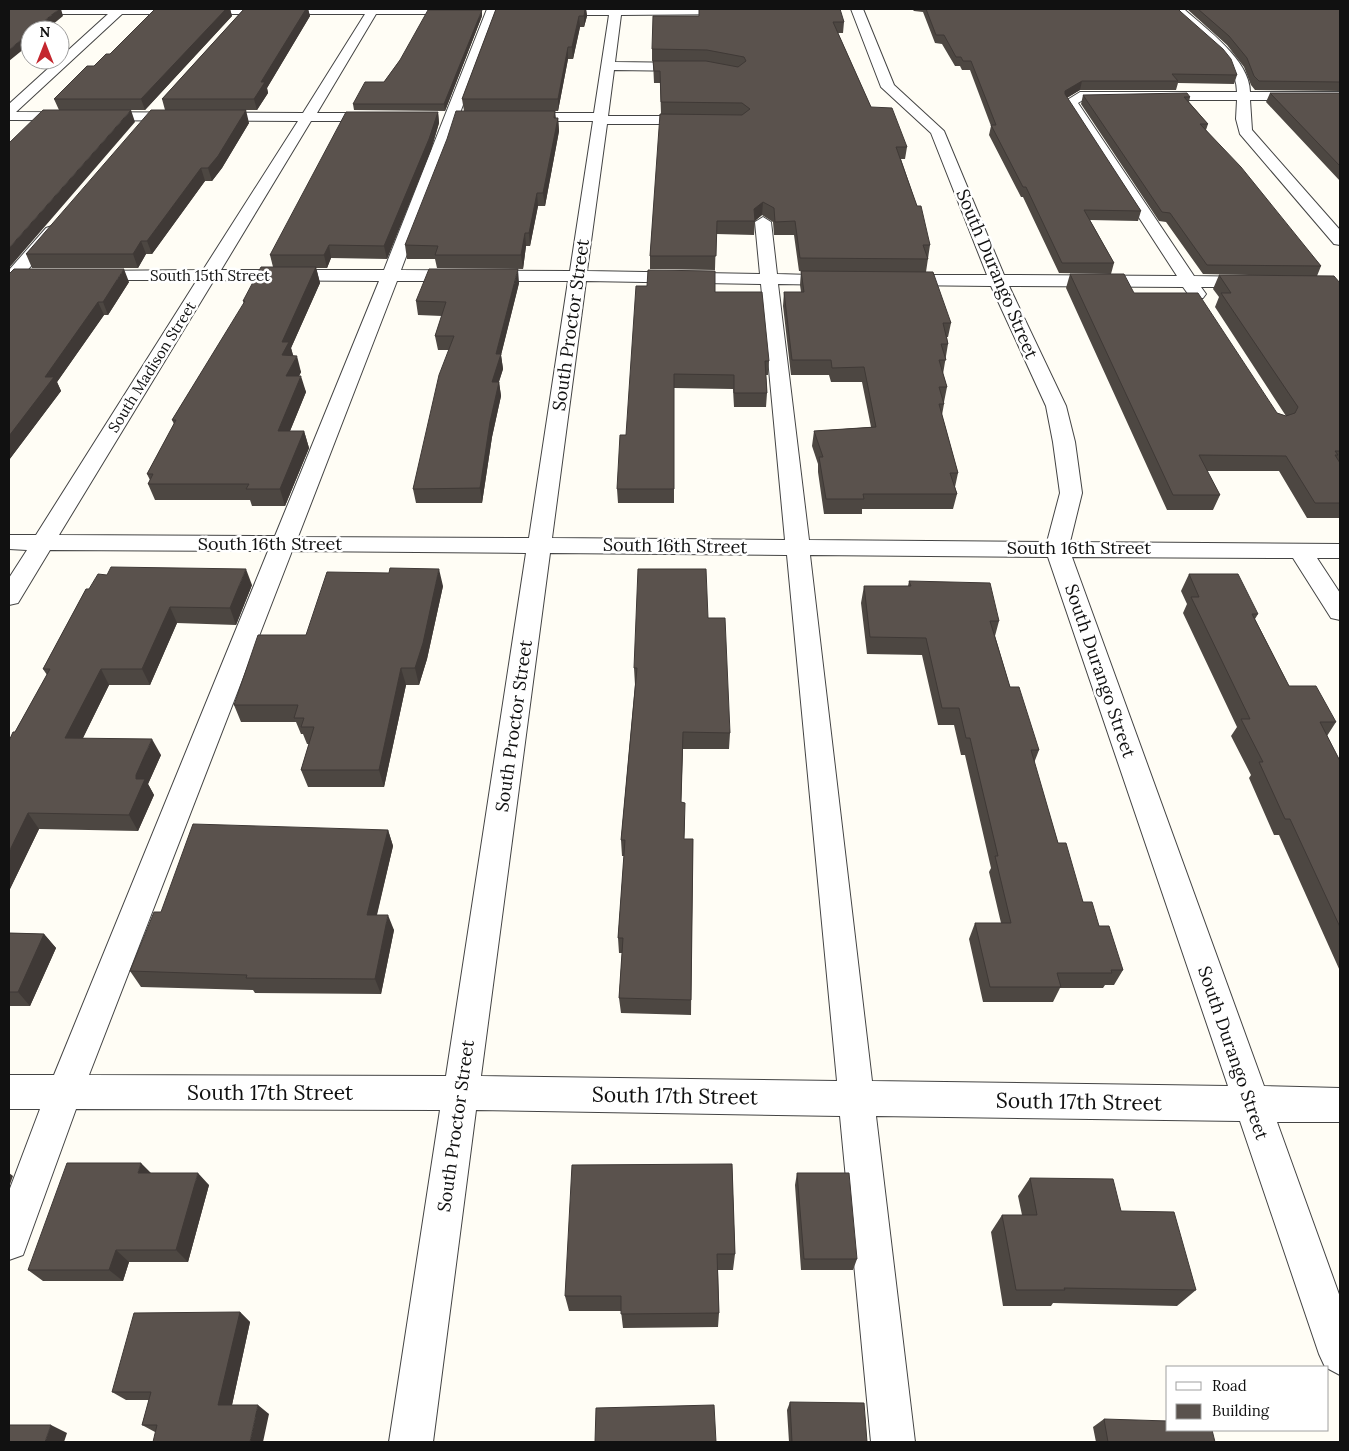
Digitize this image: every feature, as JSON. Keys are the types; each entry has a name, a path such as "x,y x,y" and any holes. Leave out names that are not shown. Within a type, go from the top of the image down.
{"street":[{"name":"South Durango Street","path":"857,9 888,87 937,131 998,282 1056,406 1064,442 1071,493 1057,548 1340,1354"},
{"path":"1178,9 1228,57 1243,79 1244,96 1241,121 1245,131 1340,240"},
{"path":"9,110 120,10"},
{"path":"233,25 246,10"},
{"name":"South Madison Street","path":"9,597 373,10"},
{"path":"9,11 489,11 455,111 450,117 440,151 64,1092 9,1241"},
{"name":"South Proctor Street","path":"411,1442 616,11"},
{"path":"540,12 754,11"},
{"path":"609,66 706,67"},
{"path":"1205,307 1071,102 1080,96 1340,96"},
{"path":"138,131 163,102"},
{"path":"9,116 393,117"},
{"path":"507,117 715,121"},
{"path":"10,277 60,222"},
{"path":"763,222 893,1442"},
{"path":"10,277 33,275"},
{"name":"South 15th Street","path":"72,275 577,276 859,280"},
{"path":"879,280 1274,282"},
{"name":"South 16th Street","path":"9,542 540,544 1340,551"},
{"path":"1300,550 1340,612"},
{"name":"South 17th Street","path":"9,1092 460,1092 1340,1105"}],"building":[{"path":"9,9 59,9 45,20 20,20 20,41 9,50"},
{"path":"155,9 226,9 141,99 54,99 87,66 94,66 106,54 110,54"},
{"path":"244,9 306,9 261,82 265,82 254,99 162,99"},
{"path":"496,9 585,9 584,16 579,16 572,47 568,47 558,99 462,99"},
{"path":"699,9 840,9 844,22 833,22 871,107 892,108 907,147 896,147 917,206 921,206 930,245 923,245 928,259 800,258 795,221 775,222 774,208 763,202 754,209 755,221 717,221 716,256 650,256 660,114 742,115 750,109 742,103 661,102 660,71 654,71 653,61 706,61 738,67 746,61 744,57 707,50 652,49 653,16 699,16"},
{"path":"926,9 1178,9 1223,49 1231,59 1237,75 1172,74 1178,81 1082,81 1065,91 1065,94 1141,211 1084,210 1114,263 1062,263 1026,187 1023,187 991,125 996,125 971,61 963,61 961,57 956,57 944,35 936,35"},
{"path":"1198,9 1340,9 1340,82 1259,81 1254,76 1247,58 1229,36"},
{"path":"428,10 482,10 444,104 353,104 365,82 384,82 400,60"},
{"path":"1187,93 1190,97 1184,97 1208,124 1200,124 1241,167 1321,266 1207,265 1170,213 1162,212 1083,95"},
{"path":"1270,93 1340,93 1340,166"},
{"path":"43,110 131,110 9,248 9,143"},
{"path":"151,110 246,110 218,156 208,168 201,168 147,241 141,241 133,254 26,254"},
{"path":"456,111 555,111 554,118 558,118 543,193 537,193 529,233 525,233 521,255 435,255 438,246 405,245 447,139"},
{"path":"346,112 438,112 429,139 384,246 329,245 324,255 270,255"},
{"path":"261,267 316,267 282,342 289,342 282,355 297,356 286,376 301,376 278,431 304,431 280,489 246,489 249,484 148,484 153,474 147,474 176,420 172,420 245,301 243,301"},
{"path":"14,269 124,269 103,302 98,302 45,377 54,377 9,436 9,274"},
{"path":"429,269 518,269 496,354 501,354 492,382 499,382 490,422 480,488 413,489 439,375 454,336 435,336 446,302 416,301"},
{"path":"648,270 715,271 715,292 762,292 769,361 765,361 767,393 734,393 734,375 674,374 674,489 617,489 620,435 626,435 636,286 647,286"},
{"path":"801,271 933,272 951,323 943,323 948,344 941,344 946,360 939,360 947,387 939,387 944,404 939,404 958,473 950,473 957,494 863,494 864,499 826,499 819,457 823,457 814,431 876,427 864,367 832,368 831,360 792,360 784,292 804,292"},
{"path":"1070,274 1124,274 1134,293 1198,293 1277,413 1286,416 1295,413 1298,407 1221,293 1231,293 1219,275 1334,276 1340,283 1340,451 1335,451 1338,455 1335,455 1340,463 1340,503 1315,503 1286,456 1199,455 1220,495 1173,495"},
{"path":"111,567 246,569 230,608 170,607 142,669 101,669 65,738 152,739 136,775 136,779 145,779 129,815 28,813 9,852 9,741 50,669 43,669 86,589 89,589 98,574 107,575"},
{"path":"390,568 439,569 423,643 415,668 401,668 379,770 301,770 314,727 301,727 304,718 294,718 298,705 234,705 258,635 306,635 327,572 389,573"},
{"path":"638,569 706,569 708,618 725,618 730,733 683,732 681,802 685,803 684,839 693,839 691,1000 619,998 623,938 618,938 625,840 621,840 637,668 634,668"},
{"path":"1189,574 1238,574 1258,614 1252,614 1289,686 1316,686 1336,722 1320,722 1340,761 1340,927 1290,819 1285,819 1259,762 1263,762 1241,719 1250,719 1191,597 1199,597"},
{"path":"909,581 990,583 999,621 990,621 1010,687 1019,687 1039,750 1031,750 1058,843 1066,843 1083,902 1092,902 1099,926 1109,926 1123,970 1111,970 1112,973 1057,973 1061,987 990,987 975,923 1011,923 995,856 998,856 970,738 966,738 959,708 942,708 926,638 870,637 864,586 911,586"},
{"path":"193,824 388,830 367,915 388,915 375,979 246,978 247,975 130,971 154,912 161,912"},
{"path":"9,933 44,934 18,992 9,992"},
{"path":"67,1163 141,1163 138,1173 198,1173 176,1250 116,1250 109,1270 28,1270"},
{"path":"732,1164 735,1254 717,1254 719,1313 621,1314 621,1296 565,1296 572,1165"},
{"path":"797,1173 849,1173 857,1259 804,1259"},
{"path":"1030,1178 1113,1179 1121,1211 1174,1212 1196,1290 1064,1288 1065,1290 1016,1290 1002,1215 1037,1215"},
{"path":"240,1312 218,1405 258,1405 250,1442 153,1442 157,1425 142,1425 151,1392 112,1392 134,1313"},
{"path":"790,1402 864,1403 867,1442 792,1442"},
{"path":"714,1405 716,1442 595,1442 596,1408"},
{"path":"1104,1419 1166,1421 1166,1431 1212,1431 1215,1442 1108,1442"},
{"path":"9,1425 51,1425 45,1442 9,1442"}]}
